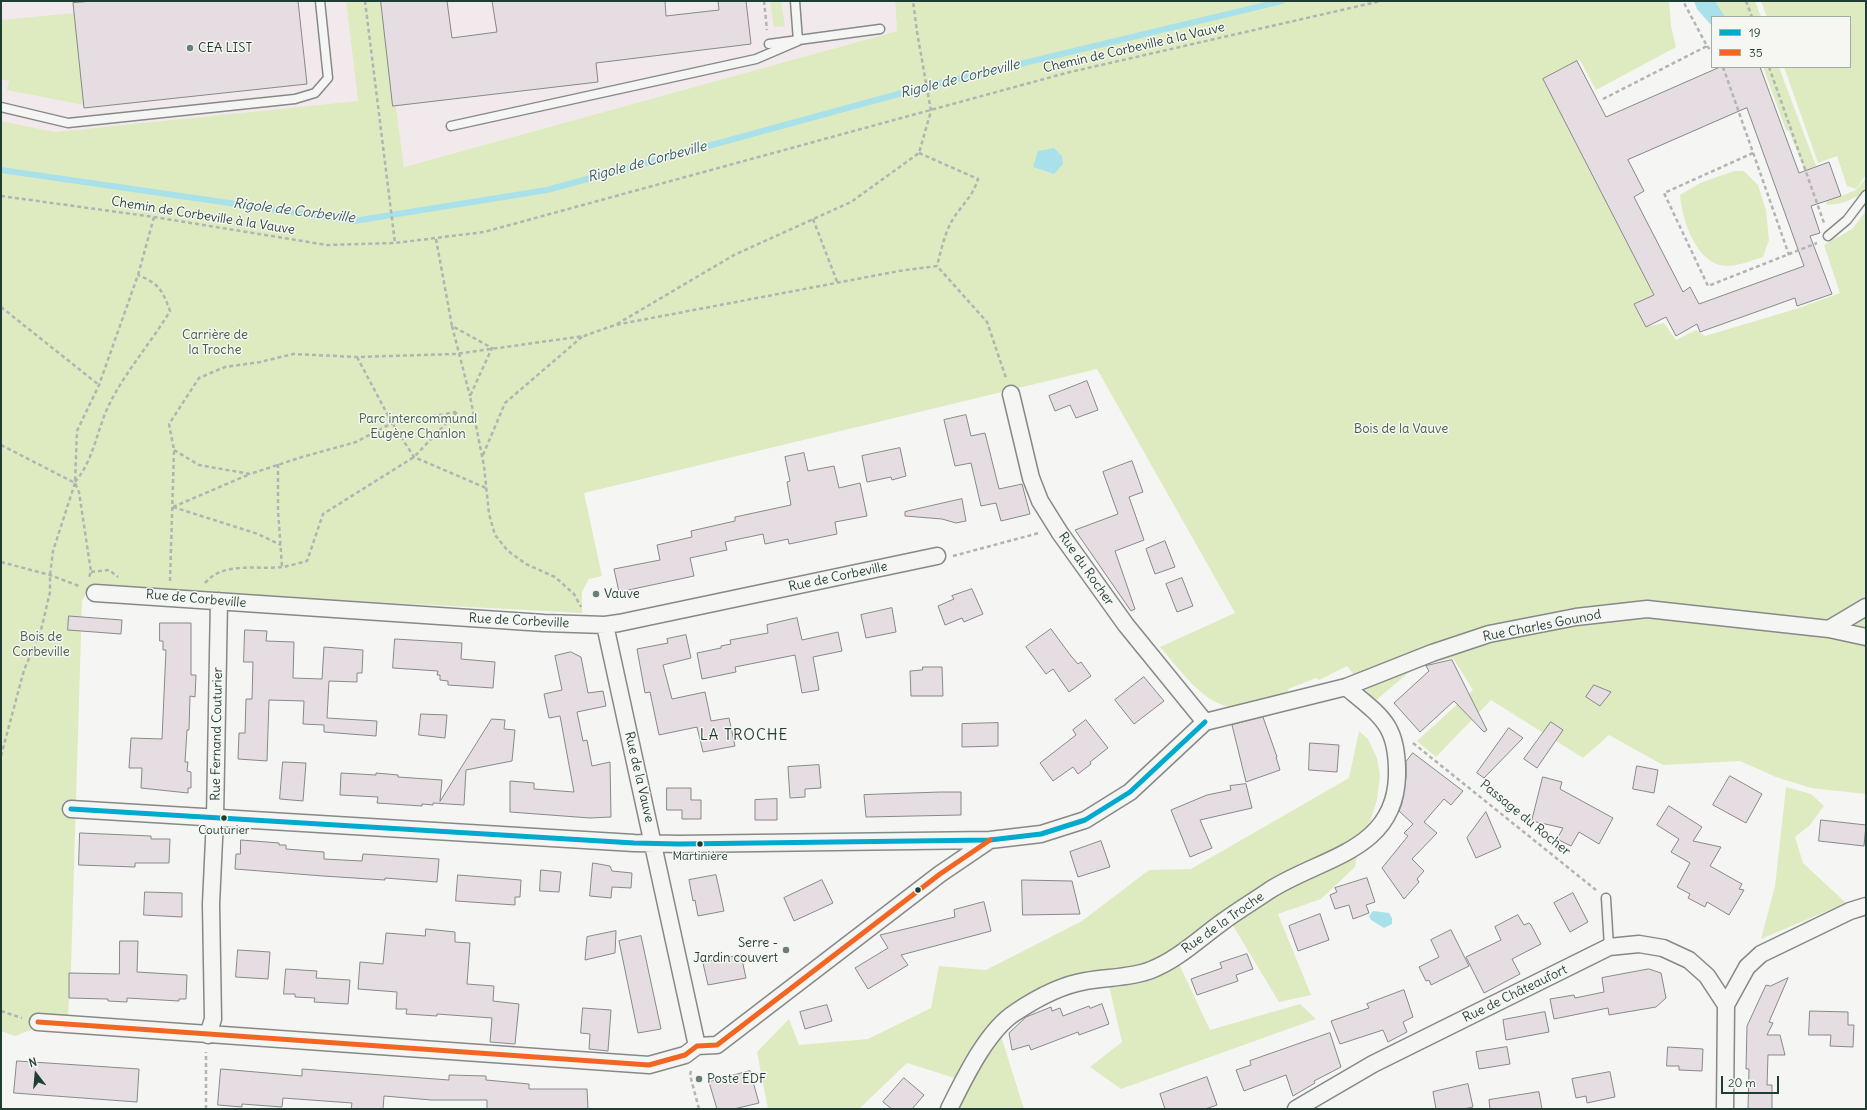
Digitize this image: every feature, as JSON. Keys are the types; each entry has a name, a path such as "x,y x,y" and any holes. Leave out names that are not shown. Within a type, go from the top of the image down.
{"street":[{"name":"Rue du Rocher","path":"1011,394 1031,478 1040,501 1060,533 1126,625 1205,722"},
{"name":"Rue de Corbeville","path":"89,591 539,623 598,625 627,622 937,556"},
{"name":"Rue Fernand Couturier","path":"208,1035 214,1019 211,904 215,818 218,601"},
{"path":"1829,629 1866,607"},
{"name":"Rue Charles Gounod","path":"1205,722 1346,687 1426,655 1489,634 1576,617 1647,609 1829,629 1866,637"},
{"name":"Rue de la Vauve","path":"598,625 654,843 698,1046"},
{"name":"Rue de la Troche","path":"949,1109 976,1058 993,1034 1014,1013 1047,993 1084,981 1122,976 1151,970 1178,956 1232,915 1277,886 1354,848 1374,834 1387,817 1396,792 1396,748 1389,729 1378,715 1346,687"},
{"path":"71,810 679,844 990,840 1041,834 1085,820 1130,792 1205,722"},
{"path":"38,1022 649,1065 685,1055 698,1046 717,1045 940,874 990,840"},
{"path":"1725,1109 1726,1004 1747,967 1761,954 1850,911 1866,906"},
{"name":"Rue de Châteaufort","path":"1296,1109 1373,1064 1609,947 1639,944 1663,948 1688,960 1707,976 1726,1004"}],"lane":[{"path":"1,108 68,123 295,99 315,93 328,78 320,1"},
{"path":"795,1 798,41"},
{"path":"769,44 880,29"},
{"path":"451,126 756,59 798,41"},
{"path":"1828,236 1847,220 1866,195"},
{"path":"1606,898 1609,947"}],"path":[{"path":"365,1 395,243"},
{"path":"764,1 769,44"},
{"path":"615,326 734,255 851,202 919,153 931,111 913,1"},
{"name":"Chemin de Corbeville à la Vauve","path":"1,196 154,217 327,245 395,243 436,239 484,232 1066,73 1381,1"},
{"path":"1683,1 1711,51"},
{"path":"1746,1 1752,16"},
{"path":"1603,99 1707,46"},
{"path":"1723,68 1789,255"},
{"path":"1753,153 1664,193 1708,286 1789,255 1828,236 1770,68"},
{"path":"919,153 978,180 974,193 953,219 943,243 937,266"},
{"path":"1,756 24,670 41,630 50,592 50,575 53,551 75,483 78,431 99,385 138,275 154,217"},
{"path":"813,219 838,284"},
{"path":"436,239 452,326 470,396 482,455 489,514 496,535 508,551 526,564 555,577 574,594 598,625"},
{"path":"176,583 170,583 174,450 169,424 199,378 225,367 260,362 293,354 357,357 455,354 584,336 615,326 899,271 937,266"},
{"path":"937,266 987,322 1011,394"},
{"path":"75,483 86,469 108,406 120,385 155,336 170,311 165,296 154,282 138,275"},
{"path":"1,307 99,385"},
{"path":"452,326 492,348"},
{"path":"482,455 505,404 584,336"},
{"path":"470,396 492,348"},
{"path":"357,357 392,423 414,457 486,488"},
{"path":"173,507 250,474 278,464 356,442 392,423 457,412 414,457 323,514 307,562 282,566 230,568 212,574 204,584"},
{"path":"1,445 75,483 79,492 91,572 109,570"},
{"path":"174,450 199,465 250,474"},
{"path":"278,464 278,511 282,566"},
{"path":"173,507 258,534 281,545"},
{"path":"937,556 956,556 1042,532"},
{"path":"1,562 50,575 89,591"},
{"name":"Passage du Rocher","path":"1389,729 1402,734 1606,898"},
{"path":"1,1011 38,1022"},
{"path":"698,1046 690,1075 699,1109"},
{"path":"206,1109 207,1053"}],"shaded area":[{"path":"1,1 346,1 364,149 218,165 1,121"},
{"path":"381,1 895,1 897,31 404,167"}],"green space":[{"path":"346,1 382,1 404,167 897,31 895,1 1669,1 1671,26 1676,47 1596,90 1580,60 1543,79 1654,295 1634,304 1646,327 1664,323 1676,340 1696,330 1705,336 1799,308 1840,293 1824,245 1852,229 1866,211 1866,794 1811,788 1776,777 1740,761 1663,765 1609,735 1583,758 1491,700 1436,757 1417,741 1473,690 1453,658 1419,664 1375,701 1347,666 1319,680 1316,678 1288,689 1288,695 1246,706 1234,707 1223,705 1213,700 1192,684 1160,647 1235,613 1097,369 584,493 602,576 589,579 582,592 582,613 90,587 82,601 71,968 68,1016 15,1036 1,1031 1,121 56,132 358,101"},
{"path":"770,1 781,1 785,26 774,27"},
{"path":"1696,1 1755,1 1761,16 1711,16"},
{"path":"1761,1 1866,1 1866,175 1856,189 1847,186 1837,156 1818,163 1784,68 1851,68 1851,16 1767,16"},
{"path":"74,13 84,105 7,90 9,81 1,79 1,20"},
{"path":"1763,68 1779,68 1816,166 1811,168 1823,202 1818,204 1789,131 1786,130"},
{"path":"1734,171 1744,171 1758,185 1766,210 1769,240 1763,257 1743,264 1730,266 1719,265 1709,260 1701,252 1694,241 1688,230 1684,217 1680,195 1700,183"},
{"path":"1866,178 1866,191 1841,203 1831,205 1826,204 1826,202 1856,190"},
{"path":"1359,731 1368,739 1377,758 1380,776 1377,800 1370,821 1360,837 1355,867 1321,899 1278,914 1311,995 1279,1002 1232,924 1178,962 1210,1030 1300,1004 1316,1019 1121,1089 1090,1067 1122,1042 1107,977 1085,980 999,1030 1024,1109 953,1109 967,1082 907,1063 859,1109 768,1109 757,1052 789,1019 799,1045 868,1039 931,1008 939,966 986,970 1082,921 1149,870 1191,869 1349,778"},
{"path":"1786,787 1811,794 1824,806 1810,825 1795,837 1803,863 1846,903 1761,939 1775,886"}],"water":[{"path":"1694,1 1715,1 1724,16 1711,16 1711,25 1697,9"},
{"path":"1054,148 1062,156 1063,164 1054,174 1033,167 1038,151"},
{"path":"1373,911 1389,913 1392,918 1392,924 1384,928 1371,920 1369,916"}],"building":[{"name":"CEA LIST","path":"94,1 298,1 307,84 84,108 73,3"},
{"path":"381,1 447,1 452,38 497,32 492,1 665,1 666,16 719,10 718,1 746,1 751,44 596,63 598,82 393,106"},
{"path":"1577,61 1606,117 1718,68 1760,68 1799,173 1829,162 1841,196 1811,206 1820,233 1810,236 1832,294 1797,306 1795,298 1700,332 1697,324 1676,336 1666,317 1646,327 1634,304 1654,295 1543,79","holes":["1747,108 1804,266 1699,304 1690,287 1683,292 1634,197 1644,191 1628,160"]},
{"path":"1087,381 1098,410 1076,418 1070,405 1055,411 1049,396"},
{"path":"966,415 971,436 985,433 999,489 1022,484 1030,514 1001,521 996,503 981,506 971,463 955,466 944,420"},
{"path":"900,448 906,476 892,480 891,477 867,482 862,456"},
{"path":"804,453 808,471 834,466 839,488 860,483 867,516 835,522 837,534 789,544 788,539 765,544 763,534 725,542 727,550 690,558 694,576 619,592 614,569 660,560 657,545 692,537 691,531 735,521 735,517 791,505 787,482 790,481 785,457"},
{"path":"1132,461 1143,492 1129,497 1144,540 1115,551 1135,609 1131,611 1075,530 1118,514 1103,472"},
{"path":"962,499 966,521 956,523 942,519 905,516 905,512"},
{"path":"1165,541 1175,567 1155,574 1146,549"},
{"path":"1182,578 1193,606 1177,612 1166,584"},
{"path":"972,589 983,614 964,622 962,618 945,625 938,606 954,599 952,596"},
{"path":"892,608 896,632 866,638 861,615"},
{"path":"69,616 122,620 121,634 68,630"},
{"path":"797,618 802,640 838,632 842,651 813,657 819,690 802,693 795,655 735,667 736,672 702,679 697,653 721,648 721,646 731,644 730,640 768,633 767,625"},
{"path":"160,623 191,623 191,675 196,675 195,697 190,696 189,730 187,730 185,762 188,762 187,771 191,772 191,788 188,788 188,793 141,788 142,768 129,768 131,738 162,739 166,650 163,650 163,641 160,641"},
{"path":"1051,629 1071,656 1078,664 1081,662 1091,676 1069,692 1053,669 1046,674 1026,647"},
{"path":"245,630 267,631 266,641 294,642 293,678 322,679 324,647 363,650 362,673 357,673 357,682 329,681 327,718 377,721 376,736 324,732 324,725 303,724 304,701 269,700 267,761 238,759 239,733 245,733 246,699 252,699 253,662 244,662"},
{"path":"686,635 691,658 663,665 672,699 705,692 711,721 729,718 735,746 703,752 697,727 659,735 650,692 645,693 637,649 668,643 667,639"},
{"path":"395,639 462,643 461,659 495,662 493,688 448,685 448,681 440,680 440,675 437,675 438,671 393,668"},
{"path":"571,652 581,657 588,693 603,691 606,706 577,712 583,741 587,740 592,766 610,762 611,817 590,818 510,812 510,781 534,783 534,789 574,792 560,716 549,718 544,694 562,690 555,656"},
{"path":"1452,660 1487,730 1484,732 1454,701 1420,732 1394,703 1429,671 1426,666"},
{"path":"923,667 942,667 943,696 911,696 910,671 922,670"},
{"path":"1144,677 1164,701 1134,724 1115,700"},
{"path":"1594,685 1611,692 1600,706 1586,697"},
{"path":"421,714 447,715 445,738 419,735"},
{"path":"1263,717 1280,770 1246,782 1232,725"},
{"path":"492,719 505,720 504,729 515,730 512,761 466,770 464,805 433,803 433,805 422,804 422,806 377,803 378,797 340,795 341,773 376,775 376,773 398,775 398,777 442,780 440,801"},
{"path":"1086,720 1108,748 1090,762 1091,764 1078,774 1073,767 1053,781 1040,763 1076,735 1073,730"},
{"path":"1551,722 1563,730 1537,768 1524,759"},
{"path":"998,723 998,746 962,747 962,724"},
{"path":"1509,728 1523,738 1484,778 1477,773"},
{"path":"1310,743 1339,745 1337,772 1309,770"},
{"path":"1413,753 1463,791 1451,805 1444,799 1424,822 1437,833 1412,859 1424,871 1417,879 1419,882 1404,899 1382,868 1408,836 1404,833 1413,824 1399,811 1402,803 1406,777 1406,762"},
{"path":"283,762 306,763 303,801 280,799"},
{"path":"819,765 821,788 805,789 805,797 790,798 788,767"},
{"path":"1637,766 1658,770 1654,793 1633,789"},
{"path":"1730,776 1762,794 1746,823 1713,805"},
{"path":"1543,777 1562,782 1560,789 1613,818 1599,844 1579,832 1571,846 1557,839 1563,828 1532,821"},
{"path":"1246,784 1252,808 1200,820 1212,848 1190,857 1171,810 1207,795 1231,790 1230,786"},
{"path":"667,788 691,788 691,800 701,800 701,819 682,819 682,810 667,810"},
{"path":"961,792 961,815 866,817 864,795"},
{"path":"777,799 777,820 755,820 755,800"},
{"path":"1669,806 1702,827 1693,841 1721,847 1710,866 1742,884 1739,889 1744,890 1729,915 1707,902 1705,907 1688,898 1690,894 1677,887 1690,863 1671,852 1679,839 1657,825"},
{"path":"1486,812 1501,847 1476,858 1467,838"},
{"path":"1821,820 1866,825 1864,846 1819,841"},
{"path":"80,833 151,836 151,839 170,839 169,863 135,863 135,867 79,865"},
{"path":"241,840 279,843 279,845 286,845 286,849 324,852 324,859 362,861 363,854 439,859 437,882 385,878 385,880 235,869 236,854 240,854"},
{"path":"1101,841 1110,867 1078,877 1070,852"},
{"path":"593,863 610,866 612,871 632,873 631,888 612,887 611,898 590,896"},
{"path":"541,870 561,872 559,892 540,891"},
{"path":"458,875 521,880 520,897 515,897 515,905 456,901"},
{"path":"716,875 724,911 698,916 695,900 693,901 689,880"},
{"path":"1367,878 1375,902 1366,905 1369,913 1353,919 1349,905 1335,909 1330,895 1337,892 1335,888"},
{"path":"822,880 833,903 794,921 784,898"},
{"path":"1022,880 1072,881 1080,914 1023,915"},
{"path":"145,892 182,893 182,917 144,915"},
{"path":"1573,893 1588,922 1570,932 1554,903"},
{"path":"984,902 991,931 901,955 908,965 868,989 855,968 888,948 880,935 955,917 954,910"},
{"path":"1320,914 1329,940 1298,951 1289,926"},
{"path":"1518,915 1524,925 1529,923 1531,925 1541,944 1512,959 1520,974 1484,993 1466,957 1501,940 1495,927"},
{"path":"426,929 455,932 455,942 470,943 467,984 494,986 493,1001 519,1004 515,1044 490,1042 492,1018 437,1014 437,1016 406,1014 407,1009 396,1009 397,992 358,989 360,962 383,964 386,933 425,936"},
{"path":"1451,930 1469,966 1431,985 1429,980 1426,981 1419,967 1439,957 1431,940"},
{"path":"616,931 615,953 585,960 587,937"},
{"path":"641,936 661,1029 638,1033 619,941"},
{"path":"120,941 138,941 137,972 187,975 186,999 179,999 179,1001 127,998 127,1002 108,1001 108,999 69,998 69,973 119,974"},
{"path":"238,950 270,952 268,979 236,977"},
{"path":"1247,954 1253,969 1236,975 1238,981 1197,995 1191,979 1222,968 1220,963"},
{"path":"741,955 746,978 708,985 703,963"},
{"path":"286,969 317,971 316,978 350,980 348,1004 314,1002 315,998 295,997 295,994 284,994"},
{"path":"1649,969 1661,973 1666,998 1656,1007 1609,1015 1608,1008 1554,1019 1550,999 1574,995 1575,998 1604,992 1602,978"},
{"path":"1788,978 1769,1022 1773,1023 1767,1035 1780,1035 1785,1055 1768,1055 1767,1085 1772,1085 1772,1109 1748,1109 1749,1069 1746,1069 1747,1026 1766,985 1770,986"},
{"path":"1404,990 1413,1017 1403,1022 1407,1032 1388,1042 1383,1030 1340,1044 1331,1021 1369,1008 1367,1004"},
{"path":"1102,1004 1109,1024 1079,1035 1078,1032 1031,1050 1029,1045 1012,1050 1009,1033 1026,1017 1051,1007 1052,1011 1060,1008 1063,1016 1089,1006 1090,1008"},
{"path":"827,1005 832,1021 805,1029 800,1012"},
{"path":"583,1008 611,1010 608,1051 589,1049 590,1034 581,1033"},
{"path":"1810,1011 1848,1012 1848,1025 1854,1025 1853,1047 1830,1046 1831,1035 1809,1035"},
{"path":"1545,1012 1549,1032 1506,1040 1503,1020"},
{"path":"1330,1033 1341,1067 1314,1081 1315,1083 1293,1096 1286,1075 1244,1091 1236,1070 1251,1065 1250,1061"},
{"path":"1507,1047 1510,1064 1479,1069 1476,1052"},
{"path":"1668,1047 1703,1049 1702,1071 1679,1070 1679,1066 1667,1066"},
{"path":"17,1061 139,1069 137,1102 14,1093"},
{"path":"221,1069 302,1076 302,1069 449,1080 449,1075 486,1076 486,1080 529,1084 529,1089 587,1089 588,1109 487,1109 487,1100 431,1100 384,1096 383,1109 351,1109 352,1103 283,1098 282,1107 242,1104 242,1107 218,1105"},
{"path":"750,1071 759,1103 734,1109 717,1109 709,1082"},
{"path":"1610,1072 1615,1097 1587,1103 1586,1096 1576,1098 1572,1079"},
{"path":"1207,1077 1217,1105 1205,1109 1165,1109 1160,1094"},
{"path":"904,1078 924,1095 912,1109 892,1109 883,1102"},
{"path":"1468,1084 1473,1107 1464,1109 1436,1109 1433,1092"},
{"path":"1539,1092 1542,1109 1490,1109 1489,1100"}],"waterway":[{"name":"Rigole de Corbeville","path":"1,170 354,221 547,190 924,87 1282,1"}],"transit line":[{"name":"19","path":"71,809 634,843 679,844 990,840 1041,834 1085,820 1130,792 1205,722"},
{"name":"35","path":"38,1022 649,1065 685,1055 697,1046 717,1045 940,874 990,840"}],"place":[{"name":"CEA LIST","path":"190,48"},
{"name":"Vauve","path":"596,594"},
{"name":"Couturier","path":"224,818"},
{"name":"Martinière","path":"700,844"},
{"name":"Serre - Jardin couvert","path":"786,950"},
{"name":"Poste EDF","path":"699,1079"}],"district":[{"name":"LA TROCHE","path":"744,736"}],"park label":[{"name":"Carrière de la Troche","path":"215,342"},
{"name":"Parc intercommunal Eugène Chanlon","path":"418,426"},
{"name":"Bois de la Vauve","path":"1401,429"},
{"name":"Bois de Corbeville","path":"41,644"}]}
